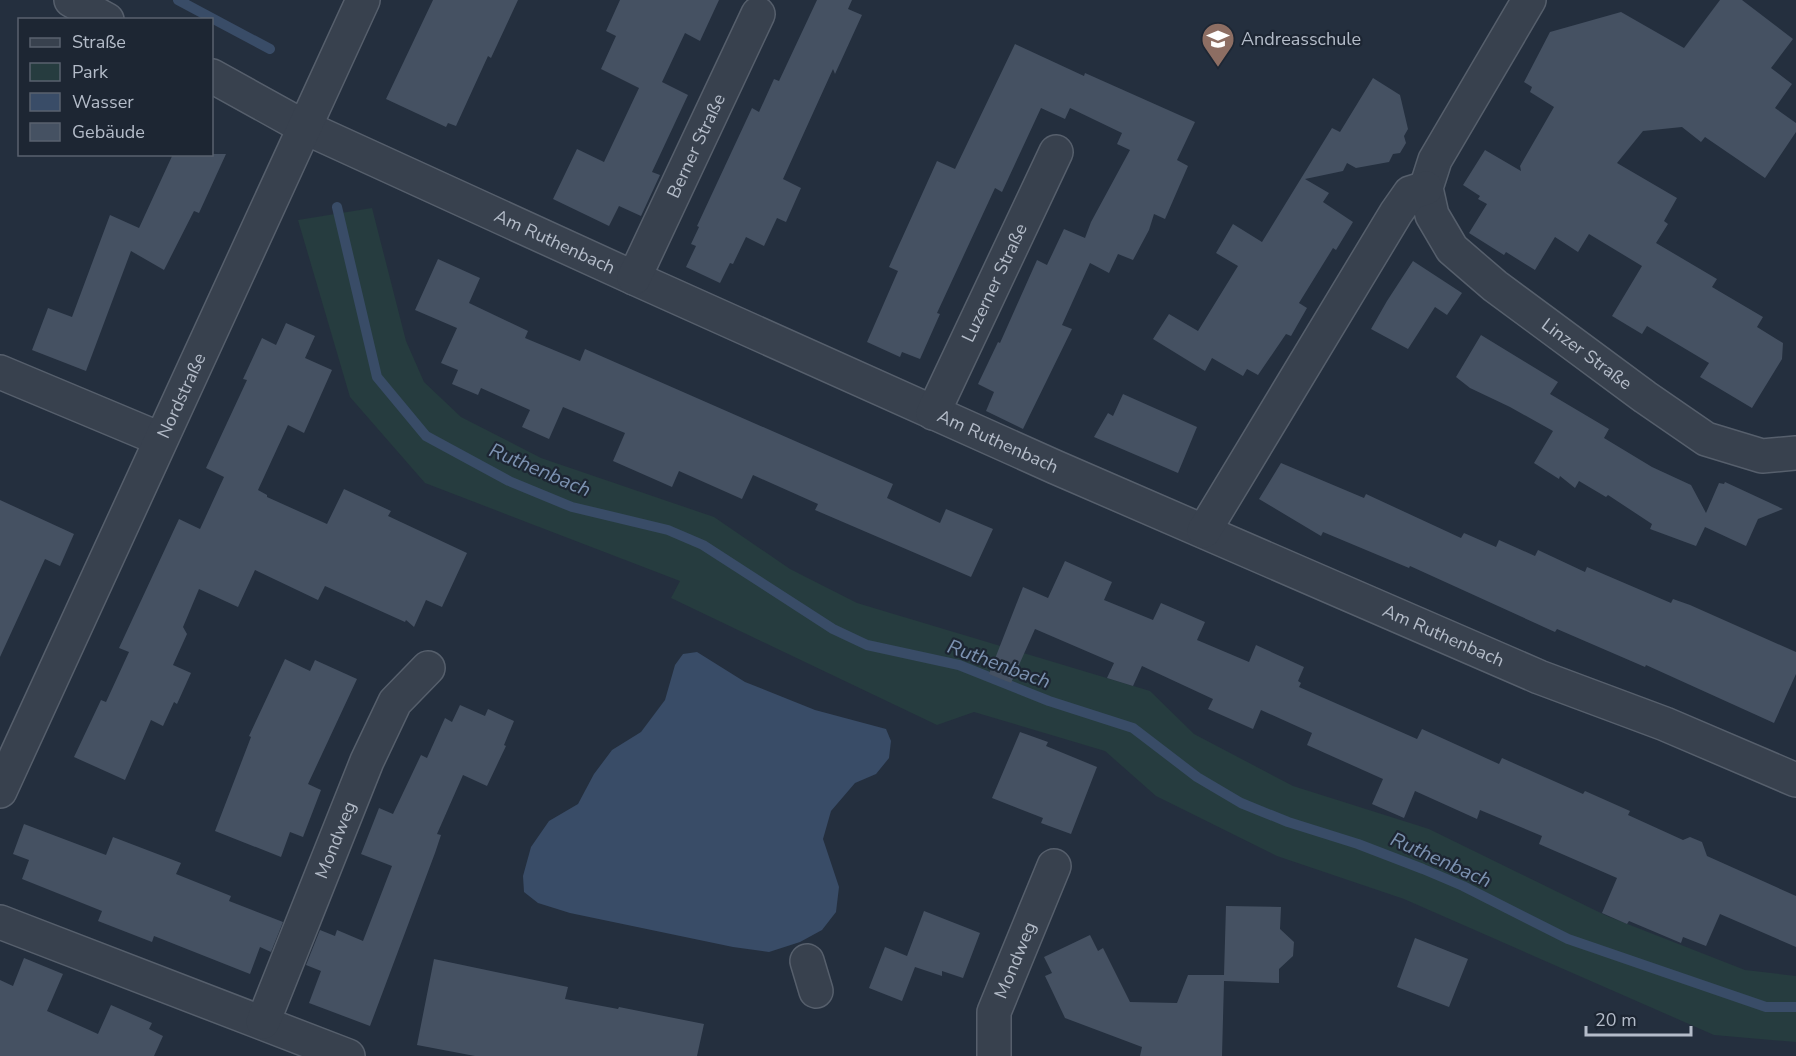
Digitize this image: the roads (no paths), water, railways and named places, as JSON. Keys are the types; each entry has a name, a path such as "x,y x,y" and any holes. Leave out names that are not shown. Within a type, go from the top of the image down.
{"street":[{"path":"71,0 103,18"},
{"name":"Nordstraße","path":"0,791 363,0"},
{"path":"1204,531 1396,213 1410,193 1426,188 1435,160 1529,0"},
{"name":"Berner Straße","path":"634,278 758,14"},
{"name":"Am Ruthenbach","path":"213,77 304,127 933,413 1539,677 1665,724 1796,780"},
{"name":"Luzerner Straße","path":"933,413 1056,152"},
{"name":"Linzer Straße","path":"1426,188 1432,215 1452,249 1495,286 1645,397 1706,439 1762,456 1796,453"},
{"path":"0,372 160,439"},
{"name":"Mondweg","path":"263,1022 368,762 395,702 429,668"},
{"name":"Mondweg","path":"994,1056 994,1012 1054,866"},
{"path":"0,922 348,1056"}],"water":[{"path":"697,652 745,682 815,710 886,729 891,741 889,758 876,774 855,783 831,811 823,839 839,887 836,912 822,930 800,942 769,952 733,947 570,913 538,903 524,892 523,876 531,847 549,821 578,804 594,774 612,750 641,732 665,700 675,665 683,654"}],"waterway":[{"name":"Ruthenbach","path":"178,0 212,18"},
{"name":"Ruthenbach","path":"213,19 270,49"},
{"name":"Ruthenbach","path":"337,207 377,377 426,436 509,481 572,507 668,530 703,545 833,629 867,645 959,665 1049,701 1133,728 1197,777 1241,803 1288,822 1358,844 1423,869 1463,886 1568,939 1766,1007 1796,1007"}],"place":[{"name":"Andreasschule","path":"1218,68"}]}
